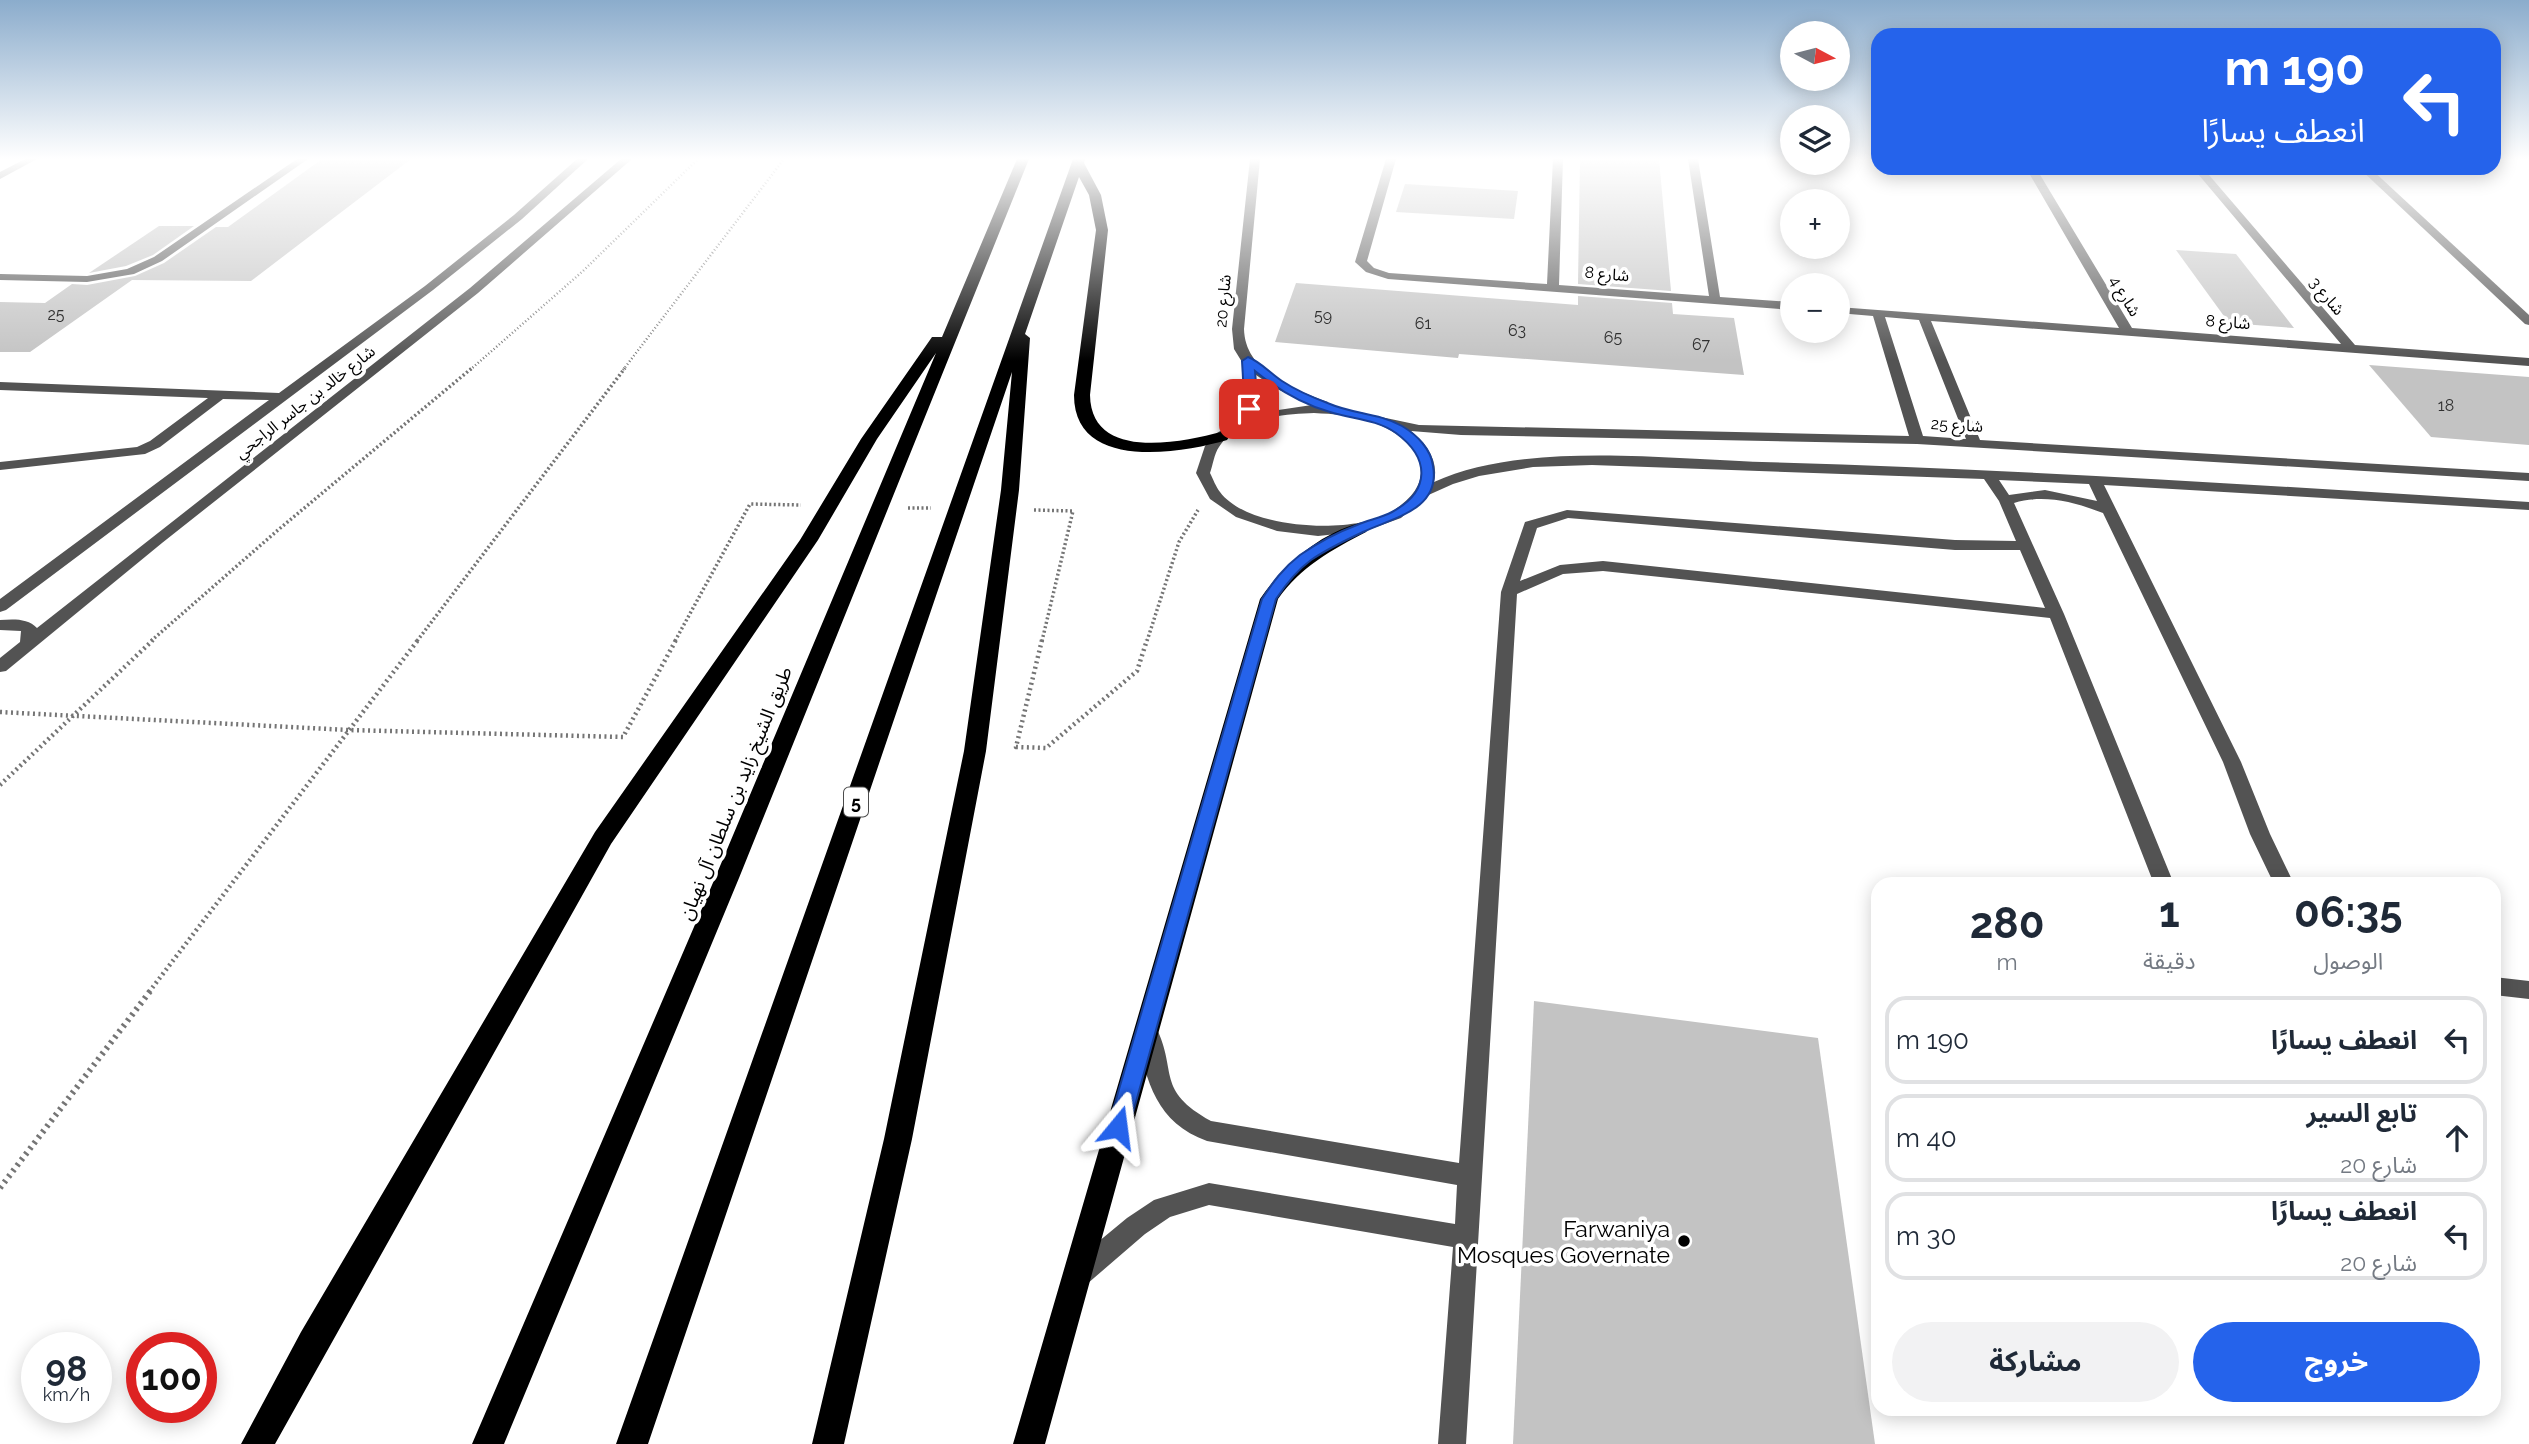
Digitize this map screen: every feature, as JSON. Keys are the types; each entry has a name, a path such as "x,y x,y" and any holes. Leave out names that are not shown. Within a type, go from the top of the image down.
{"highway":[{"name":"طريق الشيخ زايد بن سلطان آل نهيان","path":"488,1444 727,878 994,226"},
{"name":"5","path":"632,1444 1054,226"},
{"path":"1101,226 1082,395 1085,419 1101,436 1140,446 1179,447 1221,437"},
{"path":"257,1444 312,1343 603,838 809,540 869,439 961,304"},
{"path":"828,1444 898,1139 975,751 1010,490 1026,305"},
{"path":"1029,1444 1269,599 1295,566 1320,548 1360,528"}],"street":[{"path":"0,277 87,279 130,272 158,258 204,226"},
{"name":"شارع خالد بن جاسر الراجحي","path":"0,607 429,288 506,226"},
{"path":"513,226 520,233 551,229"},
{"name":"شارع خالد بن جاسر الراجحي","path":"0,667 477,291 554,226"},
{"name":"شارع 20","path":"1241,424 1249,409 1251,395 1248,361 1240,348 1238,329 1248,226"},
{"name":"شارع 8","path":"1372,226 1362,262 1370,270 1388,276 1780,305"},
{"path":"1553,287 1555,226"},
{"path":"1704,226 1715,300"},
{"name":"شارع 4","path":"2066,226 2128,332"},
{"name":"شارع 3","path":"2248,226 2351,348"},
{"path":"2427,226 2529,321"},
{"path":"429,288 456,284 468,285 477,291"},
{"name":"شارع 8","path":"1850,311 2529,362"},
{"path":"1878,313 1917,440"},
{"path":"1924,317 1973,443"},
{"path":"1248,361 1279,385 1332,410 1384,422 1409,437 1426,456 1429,478 1421,494 1408,508 1395,516 1360,528 1320,532 1270,525 1230,508 1210,488 1206,477 1207,456 1221,437 1241,424 1278,412 1332,410"},
{"path":"0,386 282,397"},
{"path":"0,466 140,452 155,444 220,395"},
{"name":"شارع 25","path":"1384,422 1419,429 1461,431 1917,440 2529,477"},
{"path":"1421,494 1437,485 1475,472 1540,462 1987,473 2529,506"},
{"path":"1987,473 2006,500 2056,614 2161,877"},
{"path":"2094,480 2232,762 2260,834 2281,877"},
{"path":"2006,500 2030,495 2060,496 2108,510"},
{"path":"1452,1444 1509,592 1531,525 1567,514 1968,546 2025,546"},
{"path":"1509,592 1560,570 1603,566 2056,614"},
{"path":"0,625 17,624 29,628 28,643"},
{"path":"2501,987 2529,990"},
{"path":"1147,1027 1158,1087 1171,1106 1207,1131 1471,1175"},
{"path":"1076,1278 1136,1226 1163,1208 1209,1194 1466,1238"}],"path":[{"path":"0,785 216,583 565,289 631,226"},
{"path":"0,1188 733,226"},
{"path":"1033,510 1073,511 1016,747 1046,748 1137,671 1179,542 1210,488"},
{"path":"0,712 348,730 623,737 750,504 804,505"},
{"path":"898,507 939,508"}],"building":[{"path":"158,226 193,226 153,255 126,266 89,273"},
{"path":"323,226 251,281 132,280 30,352 0,352 0,302 45,303 72,284 87,285 135,276 164,263 216,227"},
{"path":"1579,226 1665,226 1671,291 1578,284"},
{"path":"2176,250 2236,254 2294,328 2229,323"},
{"path":"1296,283 1578,305 1578,296 1672,303 1673,314 1734,318 1744,375 1459,354 1458,358 1275,342"},
{"path":"2369,365 2529,377 2529,445 2431,437"},
{"name":"Farwaniya Mosques Governate","path":"1534,1001 1818,1038 1875,1444 1513,1444"}],"place":[{"name":"Farwaniya Mosques Governate","path":"1684,1241"}],"route":[{"path":"1118,1127 1269,599 1285,576 1320,548 1408,508 1418,498 1429,478 1426,456 1419,446 1398,429 1367,416 1332,410 1303,397 1279,385 1248,361 1251,395 1249,409"}]}
